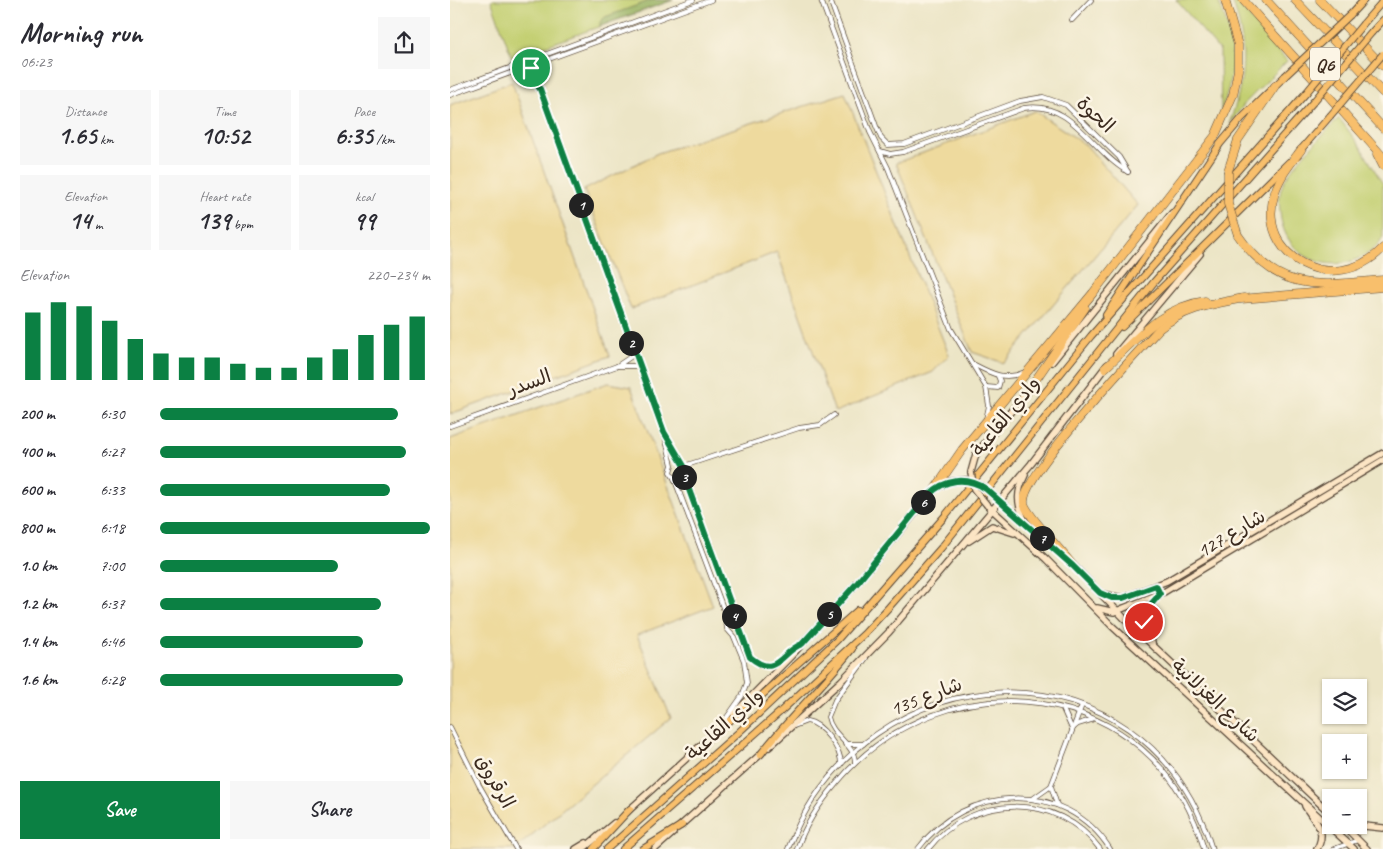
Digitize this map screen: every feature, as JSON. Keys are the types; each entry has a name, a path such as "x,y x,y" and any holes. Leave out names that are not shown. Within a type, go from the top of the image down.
{"highway":[{"path":"935,489 986,421 1092,293 1202,155 1225,116 1234,95 1238,70 1238,45 1225,0"},
{"path":"1243,0 1383,157"},
{"name":"Q6","path":"1266,0 1383,128"},
{"name":"Q6","path":"1295,0 1383,94"},
{"path":"1320,0 1383,66"},
{"path":"1275,86 1238,140 1228,171 1228,204 1238,235 1260,261 1290,279 1323,285 1383,280"},
{"path":"1372,145 1383,166"},
{"path":"1301,150 1282,176 1275,193 1272,211 1275,230 1283,246 1302,263 1314,269 1334,272 1354,268 1373,259 1383,248"},
{"path":"1105,368 1154,322 1168,313 1197,302 1383,287"},
{"path":"1028,391 1087,306 1092,293"},
{"path":"1073,566 1059,546 1028,512 1024,505 1026,489 1074,425 1159,328 1176,316 1202,306 1244,298"}],"main road":[{"path":"1091,336 1231,131 1364,0"},
{"name":"وادي القاعية","path":"607,849 797,679 837,640 946,516 1091,336 1306,93 1383,1"},
{"name":"وادي القاعية","path":"624,849 864,634 941,548 1154,282 1383,20"},
{"path":"1103,345 1301,150 1383,54"},
{"path":"718,730 836,631 880,589"},
{"path":"760,755 780,729 831,676 864,634"},
{"path":"593,849 630,809"},
{"path":"643,849 682,825"}],"street":[{"path":"450,96 694,0"},
{"path":"450,90 711,0"},
{"path":"821,0 870,132 880,151 951,329 986,387 989,406 986,421"},
{"path":"830,0 876,126 884,142 880,151"},
{"path":"1072,20 1091,0"},
{"path":"530,64 538,78 540,89 664,432 672,465 670,472 674,478 725,613 727,630 734,637 746,667 747,683 744,691 718,730"},
{"name":"الحوة","path":"880,151 890,154 903,152 1024,108 1042,107 1065,116 1114,162 1128,172 1119,156 1066,105 1043,97 1020,101 904,144 892,146 884,142"},
{"path":"1114,162 1119,156"},
{"name":"وادي القاعية","path":"969,481 974,460 980,448 1164,221 1179,207"},
{"path":"855,763 853,753 833,730 829,722 829,713 835,700 869,654 1031,464 1164,295 1221,230"},
{"path":"617,366 635,354"},
{"path":"972,363 998,376 1015,376 1027,371"},
{"path":"617,366 640,366"},
{"name":"السدر","path":"450,426 617,366"},
{"path":"986,387 998,388 1000,381 998,376"},
{"path":"672,465 694,464 798,428 820,425 834,415"},
{"path":"664,432 683,465 684,474 750,657 764,665 775,664 781,662 795,648 802,644"},
{"name":"شارع 127","path":"1100,593 1112,598 1123,598 1156,586 1202,562 1383,453"},
{"name":"شارع 127","path":"1118,611 1160,594 1383,460"},
{"path":"674,478 684,474 694,464"},
{"path":"1026,524 1018,505 1017,492 1031,464"},
{"path":"935,489 948,482 969,481 982,486 1000,501"},
{"path":"969,481 992,510"},
{"name":"وادي القاعية","path":"583,849 718,730 802,644 858,582 935,489"},
{"name":"شارع الغزلانية","path":"1000,501 1073,566 1154,647 1322,804"},
{"name":"شارع الغزلانية","path":"992,510 1028,542 1090,604 1354,849"},
{"path":"958,550 979,533 992,526 1010,531 1028,542"},
{"path":"1154,647 1146,630 1144,617 1149,606 1160,594 1156,586"},
{"path":"1090,604 1105,611 1118,611"},
{"path":"655,849 869,654"},
{"name":"شارع 135","path":"788,849 805,812 840,766 865,744 894,723 945,701 971,694 999,692 1030,693 1059,697 1112,719 1133,732 1164,760 1197,807 1212,849"},
{"name":"شارع 135","path":"796,849 803,832 823,800 855,763 896,732 922,719 956,707 988,701 1010,700 1062,708 1094,719 1133,742 1170,779 1191,814 1204,849"},
{"path":"1033,798 1051,786 1082,705"},
{"path":"1062,708 1069,718 1072,728"},
{"path":"1072,728 1082,722 1094,719"},
{"path":"790,728 807,721 817,725 839,751 840,766"},
{"name":"الرقروق","path":"450,727 479,785 516,849"},
{"path":"844,744 854,746 865,744"},
{"path":"1051,786 1057,805"},
{"path":"918,849 947,820 976,805 1001,798 1033,798 1057,805 1089,826 1110,849"},
{"path":"1303,802 1321,829 1322,837 1317,849"},
{"path":"928,849 938,838 966,819 990,809 1011,805 1040,808 1062,816 1085,831 1100,849"},
{"path":"1367,826 1383,828"},
{"path":"576,849 606,829"},
{"path":"1352,834 1364,848"},
{"path":"1334,849 1358,840"}],"green space":[{"path":"491,0 673,0 512,58"},
{"path":"652,0 673,0 600,26 600,22 605,17"},
{"path":"1176,0 1218,0 1229,32 1232,56 1227,94 1221,111 1220,51"},
{"path":"1232,0 1235,0 1287,61 1246,102 1229,124 1239,92 1243,62 1241,32"},
{"path":"1339,118 1360,146 1383,184 1383,237 1369,253 1343,263 1330,264 1306,256 1288,238 1280,212 1280,193 1282,186 1294,167"}],"sand":[{"path":"512,82 610,356 450,414 450,105"},
{"path":"845,93 949,355 933,372 835,412 777,252 631,309 584,190 658,153"},
{"path":"1035,111 1086,145 1138,205 1004,363 972,352 896,163"},
{"path":"608,383 631,387 713,606 637,635 671,718 515,849 450,849 450,439"}],"route":[{"path":"531,68 532,76 540,89 664,432 686,470 684,476 746,652 750,657 764,665 775,664 781,662 792,650 802,644 858,582 929,495 942,484 954,481 966,480 986,489 1073,566 1100,593 1112,598 1123,598 1156,586 1160,594 1146,610 1144,622"}]}
